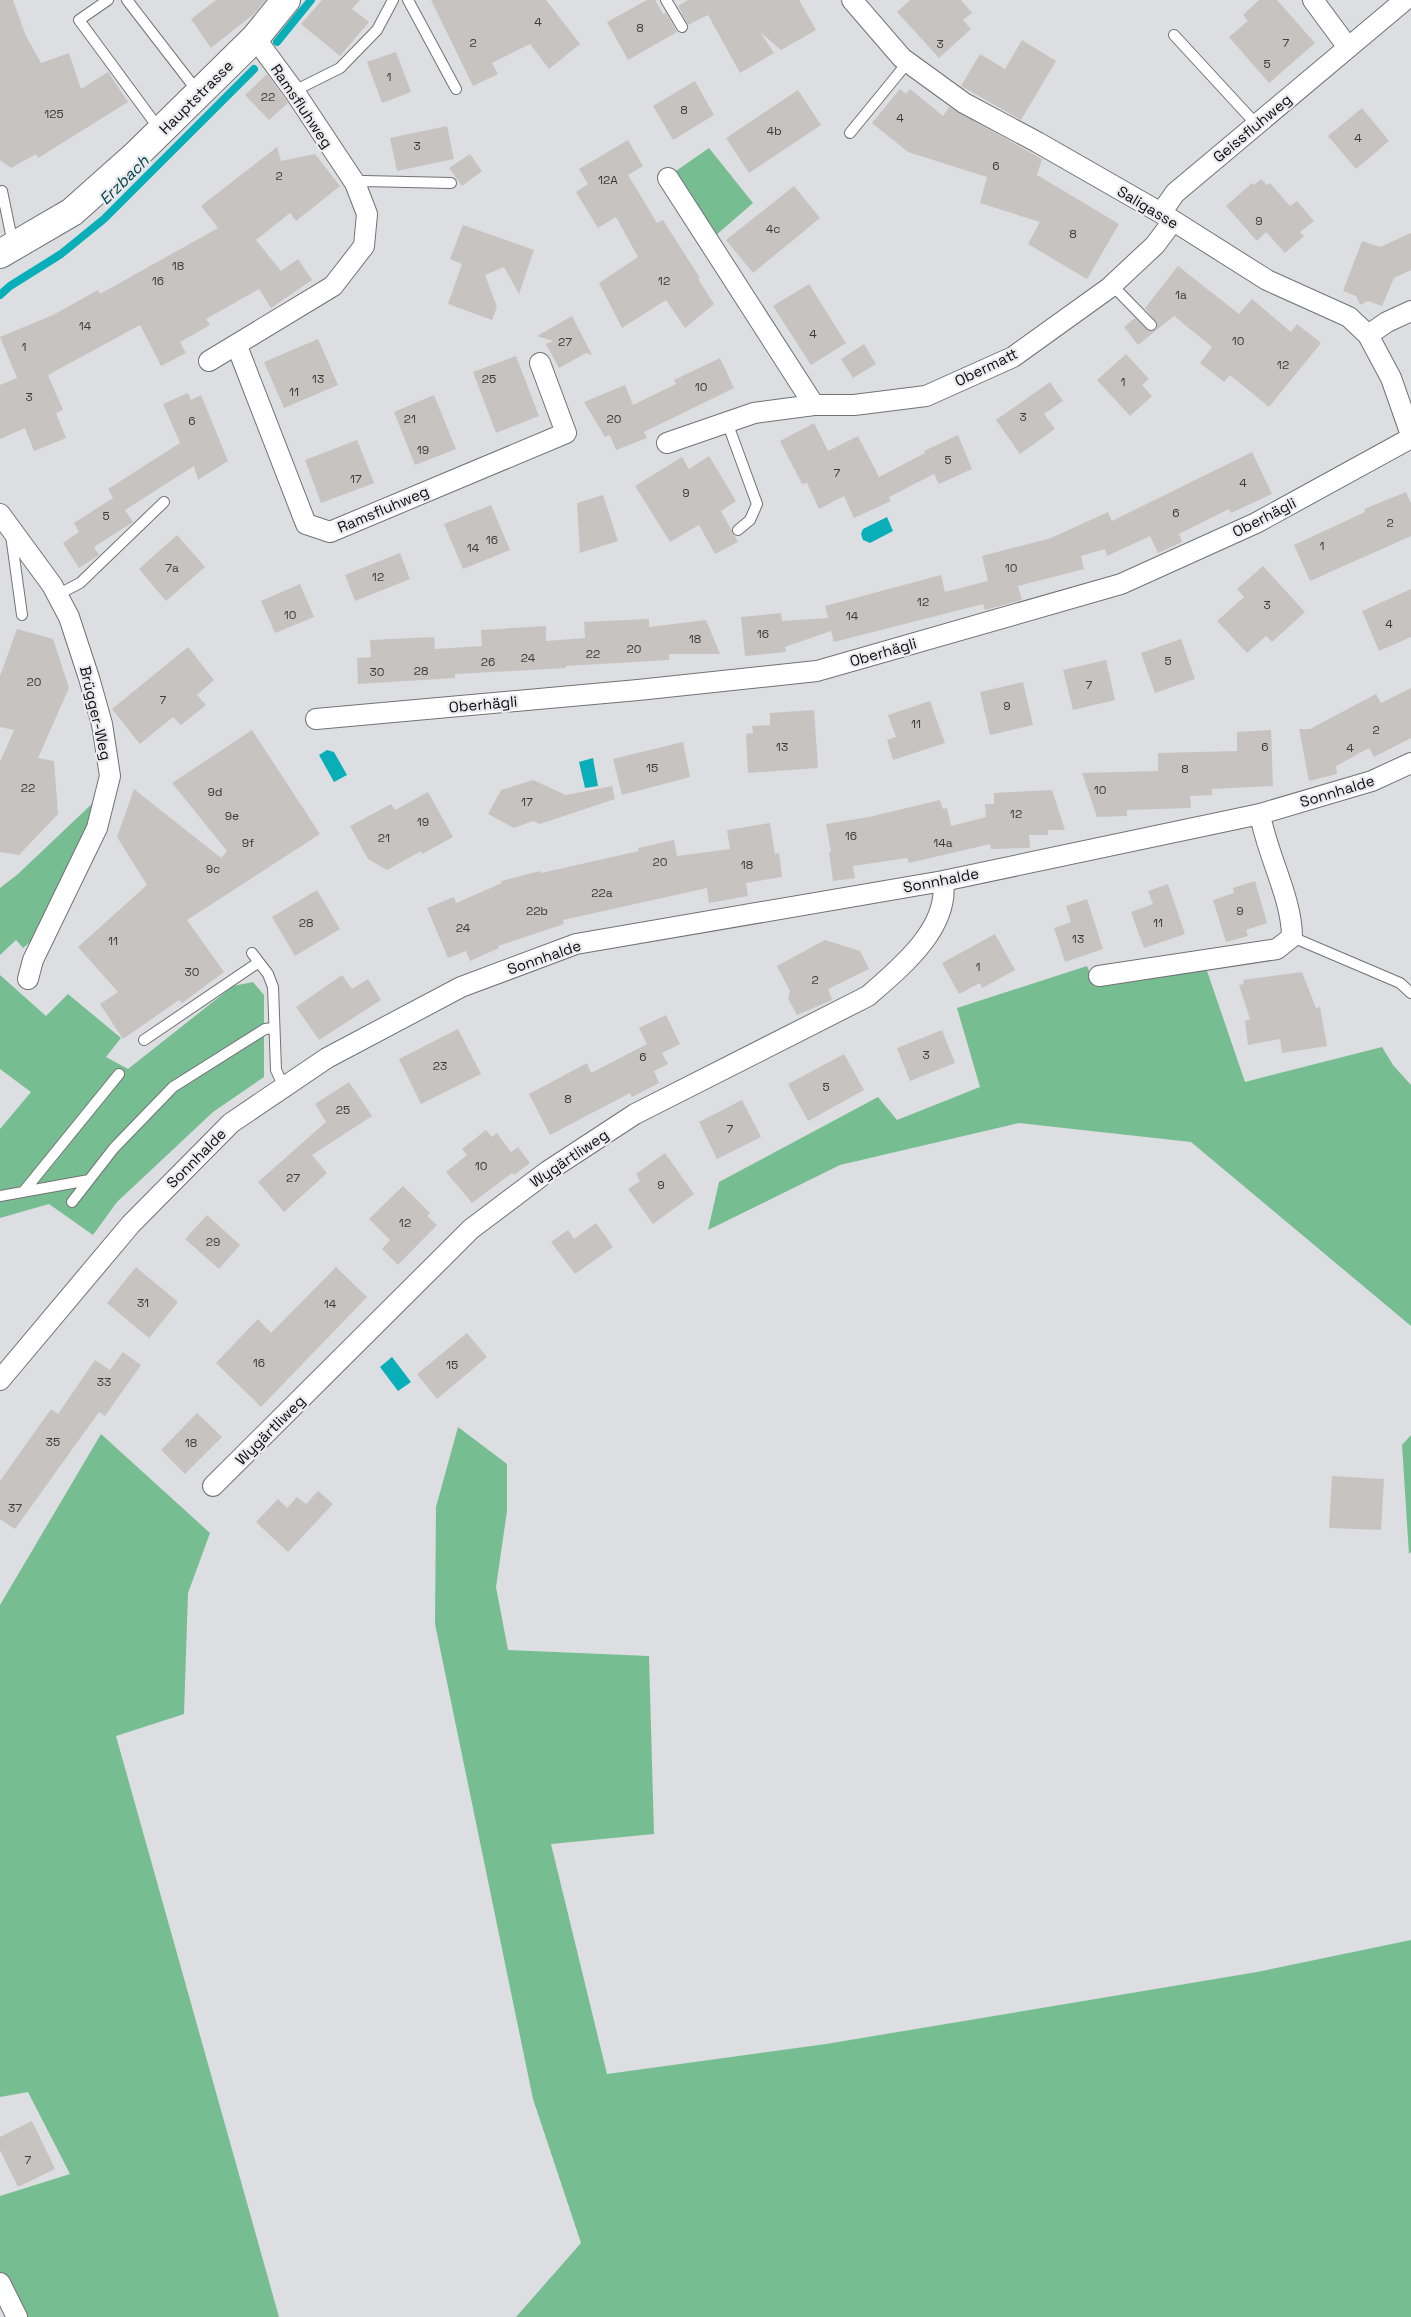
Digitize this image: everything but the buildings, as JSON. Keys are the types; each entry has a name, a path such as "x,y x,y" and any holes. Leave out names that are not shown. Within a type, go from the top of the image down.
{"main road":[{"name":"Hauptstrasse","path":"7,250 72,212 161,131 255,38 286,0"}],"street":[{"name":"Saligasse","path":"852,0 908,62 964,103 1037,142 1167,217 1267,280 1350,317 1368,335 1391,378 1411,437"},
{"path":"1313,0 1347,46"},
{"name":"Geissfluhweg","path":"1167,217 1175,193 1347,46 1405,0"},
{"name":"Ramsfluhweg","path":"210,361 333,286 364,246 367,214 355,183 294,91 255,38"},
{"path":"668,178 814,405"},
{"name":"Obermatt","path":"667,443 754,414 814,405 854,405 926,396 1013,357 1112,285 1155,245 1167,217"},
{"path":"1368,335 1387,322 1411,311"},
{"name":"Ramsfluhweg","path":"237,346 306,524 330,532 566,433 540,363"},
{"name":"Oberhägli","path":"316,719 628,691 817,671 1121,584 1256,523 1411,437"},
{"name":"Brügger-Weg","path":"5,522 52,585 69,618 90,678 102,724 110,776 97,828 33,960 28,979"},
{"name":"Sonnhalde","path":"0,1380 131,1224 231,1123 327,1058 461,987 576,944 943,880 1260,814 1372,781 1411,763"},
{"path":"1099,976 1276,949 1292,937 1292,920 1264,839 1260,814"},
{"name":"Wygärtliweg","path":"213,1486 471,1229 540,1177 635,1114 868,996 894,973 931,930 940,914 944,889 943,880"},
{"path":"0,2283 17,2317"}],"lane":[{"path":"108,0 79,20 161,131"},
{"path":"294,91 340,68 377,30 393,0"},
{"path":"408,0 456,89"},
{"path":"666,0 682,26"},
{"path":"132,3 199,93"},
{"path":"1174,35 1256,124"},
{"path":"850,133 908,62"},
{"path":"355,183 364,181 451,183"},
{"path":"0,192 2,191 7,250"},
{"path":"1112,285 1151,325"},
{"path":"727,422 757,504 750,520 738,530"},
{"path":"58,595 80,583 164,502"},
{"path":"5,522 22,616"},
{"path":"1292,937 1400,983 1411,993"},
{"path":"252,953 268,974 273,987 276,1070 284,1087"},
{"path":"144,1040 259,962"},
{"path":"72,1202 114,1148 173,1086 265,1029 273,1028"},
{"path":"24,1192 119,1074"},
{"path":"0,1196 89,1180"}],"green space":[{"path":"709,148 753,203 715,236 673,173"},
{"path":"96,800 87,832 30,942 23,948 16,940 0,955 0,888 18,874"},
{"path":"1205,965 1245,1082 1382,1047 1393,1065 1411,1085 1411,1326 1191,1142 1019,1123 840,1165 708,1230 719,1182 878,1097 897,1120 980,1087 957,1008 1087,966 1095,984"},
{"path":"0,975 46,1016 68,994 121,1038 106,1057 128,1069 233,986 253,982 264,995 264,1077 213,1112 117,1202 93,1235 49,1204 0,1218 0,1129 31,1092 0,1069"},
{"path":"458,1427 507,1464 507,1511 496,1587 508,1650 649,1656 654,1834 551,1844 607,2074 826,2044 1257,1972 1411,1940 1411,2317 516,2317 581,2243 533,2099 435,1624 436,1507"},
{"path":"101,1434 210,1533 188,1593 184,1714 116,1736 279,2317 17,2317 0,2280 0,2196 70,2174 28,2092 0,2097 0,1605"},
{"path":"1411,1435 1411,1552 1409,1554 1402,1445"}],"water":[{"path":"887,517 893,531 870,543 863,540 861,534 863,529"},
{"path":"327,750 334,752 347,775 334,782 319,755"},
{"path":"593,758 598,786 585,788 579,762"},
{"path":"392,1357 411,1382 398,1391 380,1367"}],"waterway":[{"name":"Erzbach","path":"277,42 311,0"},
{"name":"Erzbach","path":"0,295 10,286 61,254 104,219 254,69"}]}
